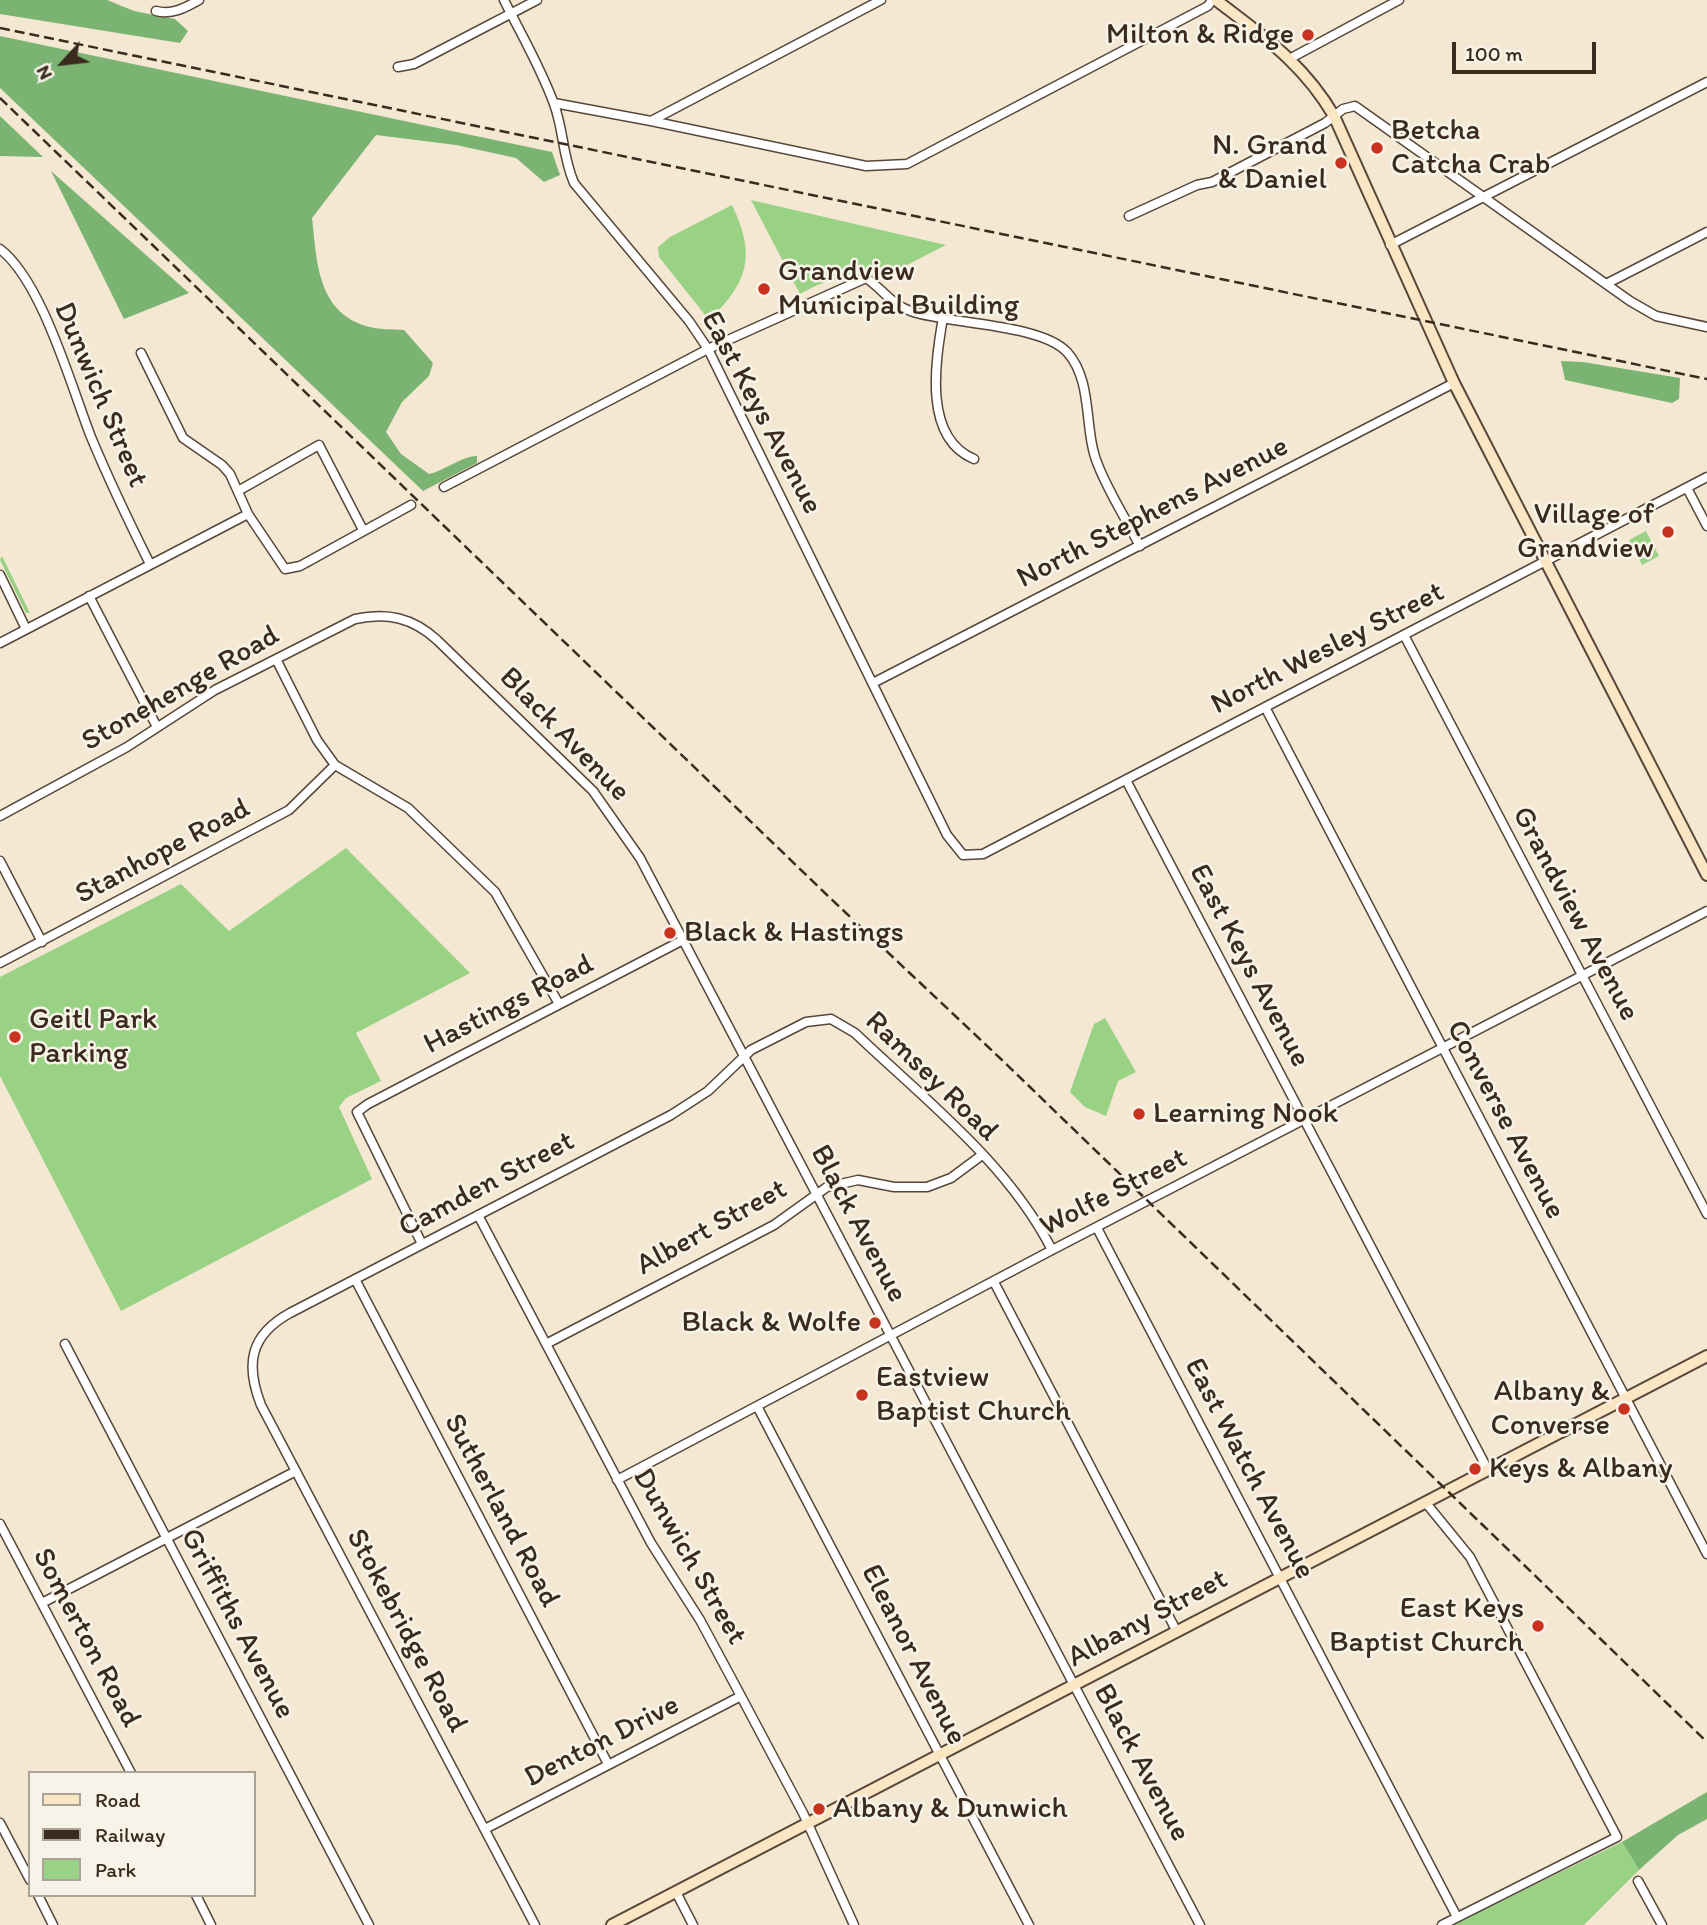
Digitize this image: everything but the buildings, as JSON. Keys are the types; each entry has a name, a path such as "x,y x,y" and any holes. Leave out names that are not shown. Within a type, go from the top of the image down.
{"street":[{"path":"156,11 166,13 179,10 199,0"},
{"name":"East Keys Avenue","path":"505,0 554,103 561,126 565,162 574,183 689,321 708,349 952,844 969,857"},
{"path":"398,67 414,64 537,0"},
{"path":"650,121 881,0"},
{"path":"554,103 866,166 907,164 1196,12 1214,0 1291,58 1317,88 1334,116 1454,383 1707,875"},
{"path":"1291,58 1399,0"},
{"path":"1390,245 1707,82"},
{"path":"1129,216 1197,185 1212,182 1347,107 1360,108 1606,284 1656,316 1707,327"},
{"path":"1606,284 1707,232"},
{"name":"Dunwich Street","path":"0,249 15,263 36,299 102,461 150,564"},
{"path":"444,487 708,349 866,278 894,304 915,313 1046,338 1066,351 1083,385 1089,433 1098,465 1140,546"},
{"path":"943,317 935,364 937,399 953,441 963,454 974,459"},
{"path":"141,353 183,438 222,465 248,514 285,569 300,566 411,505"},
{"name":"North Stephens Avenue","path":"873,683 1454,383"},
{"path":"238,491 319,445 363,530"},
{"name":"North Wesley Street","path":"969,857 983,854 1707,477"},
{"path":"1687,488 1707,526"},
{"path":"0,643 248,514"},
{"path":"0,576 26,629"},
{"path":"89,596 157,727"},
{"name":"Stonehenge Road","path":"0,816 116,754 215,690 355,619 388,615"},
{"name":"Black Avenue","path":"388,615 402,618 426,630 593,792 633,847 1200,1925"},
{"name":"Grandview Avenue","path":"1404,635 1707,1214"},
{"path":"276,659 317,740 335,765 408,808 476,871 510,914 559,1004"},
{"name":"Converse Avenue","path":"1265,707 1707,1554"},
{"name":"Stanhope Road","path":"0,963 289,810 335,765"},
{"name":"East Keys Avenue","path":"1126,780 1488,1471"},
{"path":"0,861 42,942"},
{"name":"Wolfe Street","path":"617,1480 1052,1250 1707,911"},
{"name":"Hastings Road","path":"422,1244 357,1112 683,940"},
{"name":"Ramsey Road","path":"745,1056 754,1048 806,1022 819,1019 841,1023 982,1155 1021,1202 1052,1250"},
{"name":"Camden Street","path":"249,1352 266,1328 275,1321 695,1101 745,1056"},
{"name":"Albert Street","path":"546,1344 774,1225 834,1184 858,1180 894,1187 927,1187 951,1178 982,1155"},
{"name":"Dunwich Street","path":"478,1215 617,1480 741,1696 808,1824 854,1925"},
{"name":"East Watch Avenue","path":"1097,1228 1457,1917"},
{"name":"Sutherland Road","path":"355,1279 608,1764"},
{"path":"994,1282 1177,1632"},
{"name":"Griffiths Avenue","path":"65,1344 369,1925"},
{"name":"Stokebridge Road","path":"249,1352 256,1392 535,1925"},
{"name":"Albany Street","path":"612,1925 1707,1356"},
{"name":"Eleanor Avenue","path":"757,1406 1029,1925"},
{"path":"42,1604 296,1471"},
{"path":"1426,1503 1470,1557 1617,1836 1442,1925"},
{"name":"Somerton Road","path":"0,1524 130,1771"},
{"name":"Denton Drive","path":"485,1829 741,1696"},
{"path":"0,1823 28,1876"},
{"path":"1638,1881 1662,1925"},
{"path":"676,1892 693,1925"},
{"path":"39,1897 53,1925"},
{"path":"197,1897 211,1925"}],"green space":[{"path":"0,0 107,0 134,11 175,19 188,31 180,43 0,14"},
{"path":"0,36 552,152 560,175 544,182 516,158 456,145 376,135 312,218 318,267 329,297 338,309 350,319 366,326 404,330 433,363 429,376 402,402 386,432 401,454 429,474 472,456 477,456 477,463 423,491 0,88"},
{"path":"0,116 43,157 0,156"},
{"path":"51,171 189,293 124,319"},
{"path":"751,200 946,245 878,280 872,275 843,277 817,285 800,294"},
{"path":"732,205 744,239 744,267 733,293 709,320 659,257 658,247 670,237"},
{"path":"1561,361 1583,362 1680,378 1679,399 1672,403 1565,380"},
{"path":"1646,531 1659,556 1642,565 1629,540"},
{"path":"2,556 30,613 26,613 0,560"},
{"path":"346,848 470,973 356,1033 381,1081 346,1098 339,1107 372,1179 121,1311 0,1076 0,977 181,884 229,931"},
{"path":"1105,1018 1136,1072 1118,1081 1106,1116 1085,1107 1070,1092 1094,1024"},
{"path":"1707,1792 1707,1819 1678,1835 1639,1870 1622,1842"},
{"path":"1622,1842 1639,1870 1584,1925 1453,1925"}],"railway":[{"path":"0,28 1707,379"},
{"path":"0,98 828,896 1002,1060 1707,1742"}],"place":[{"name":"Milton & Ridge","path":"1308,35"},
{"name":"Betcha Catcha Crab","path":"1377,148"},
{"name":"N. Grand & Daniel","path":"1341,163"},
{"name":"Grandview Municipal Building","path":"764,289"},
{"name":"Village of Grandview","path":"1668,532"},
{"name":"Black & Hastings","path":"670,933"},
{"name":"Geitl Park Parking","path":"15,1037"},
{"name":"Learning Nook","path":"1139,1114"},
{"name":"Black & Wolfe","path":"875,1323"},
{"name":"Eastview Baptist Church","path":"862,1395"},
{"name":"Albany & Converse","path":"1624,1409"},
{"name":"Keys & Albany","path":"1475,1469"},
{"name":"East Keys Baptist Church","path":"1538,1626"},
{"name":"Albany & Dunwich","path":"819,1809"}]}
